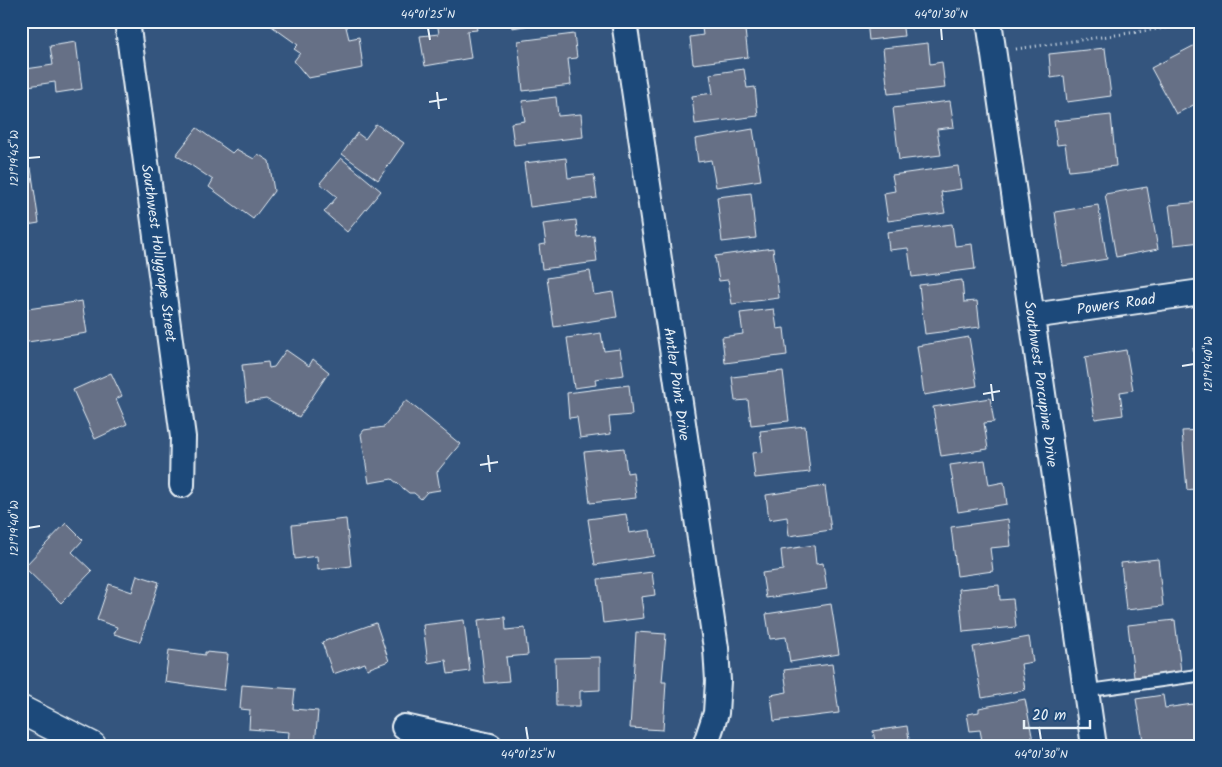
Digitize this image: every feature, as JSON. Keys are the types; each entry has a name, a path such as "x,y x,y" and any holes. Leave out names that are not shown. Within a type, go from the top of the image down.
{"main road":[{"path":"21,710 92,746"}],"street":[{"name":"Southwest Hollygrape Street","path":"127,21 183,437 182,485"},
{"name":"Antler Point Drive","path":"624,21 716,648 718,681 716,713 705,746"},
{"name":"Southwest Porcupine Drive","path":"989,21 1094,746"},
{"name":"Powers Road","path":"1032,316 1201,292"},
{"path":"404,728 490,746"}],"lane":[{"path":"1086,691 1201,675"}],"path":[{"path":"994,52 1201,23"}],"building":[{"path":"273,21 322,21 327,25 345,23 349,39 359,37 363,68 308,78 294,61 300,53 294,49 298,45 270,25"},
{"path":"437,21 475,21 477,30 467,31 471,58 425,66 420,36 439,34"},
{"path":"511,21 555,21 512,28"},
{"path":"701,21 744,21 748,57 693,64 690,37 703,35"},
{"path":"867,21 902,21 904,36 869,40"},
{"path":"574,34 577,58 568,59 571,85 523,91 518,41"},
{"path":"76,42 82,89 56,93 55,82 28,86 26,69 53,65 50,46"},
{"path":"928,43 930,64 942,62 945,88 888,94 883,48"},
{"path":"1197,44 1201,51 1201,72 1199,73 1201,77 1201,101 1176,114 1151,68"},
{"path":"1105,48 1111,96 1067,102 1064,76 1051,78 1049,54"},
{"path":"744,69 747,88 755,87 758,116 695,124 692,96 713,93 710,74"},
{"path":"556,97 558,116 581,114 583,137 514,145 511,123 525,121 522,101"},
{"path":"950,101 954,127 937,129 941,155 899,160 893,108"},
{"path":"1111,115 1116,166 1069,171 1065,144 1057,145 1054,121"},
{"path":"376,124 404,143 378,180 342,154 357,133 365,139"},
{"path":"197,128 232,153 236,149 254,159 258,154 269,161 274,191 253,219 209,187 213,180 176,155"},
{"path":"753,129 761,180 716,187 711,160 698,162 695,139"},
{"path":"341,158 381,191 347,232 324,212 337,197 320,183"},
{"path":"566,158 568,178 594,175 597,198 530,207 524,163"},
{"path":"958,166 961,189 941,192 945,213 888,221 884,193 895,191 892,175"},
{"path":"31,168 39,223 21,226 21,170"},
{"path":"1147,187 1158,249 1116,257 1105,194"},
{"path":"751,193 756,238 722,242 717,197"},
{"path":"1201,202 1201,242 1174,245 1169,205"},
{"path":"1098,205 1107,259 1063,266 1055,212"},
{"path":"576,220 578,238 594,236 597,262 542,269 539,245 546,244 543,224"},
{"path":"952,224 955,246 972,244 975,269 912,277 908,248 889,250 887,232"},
{"path":"773,248 779,298 732,304 728,280 719,281 715,256"},
{"path":"590,271 594,295 613,292 617,317 554,327 547,278"},
{"path":"962,280 964,302 977,301 980,327 925,334 919,285"},
{"path":"82,301 87,333 21,343 21,310"},
{"path":"774,309 777,329 784,328 787,355 725,363 722,337 743,334 740,313"},
{"path":"601,333 604,351 620,349 624,375 595,379 596,385 574,388 567,338"},
{"path":"969,337 977,386 924,395 917,346"},
{"path":"1201,347 1201,386 1198,386 1193,348"},
{"path":"286,350 309,366 313,359 329,372 299,417 266,399 246,402 242,365 268,362 269,368 274,367"},
{"path":"1126,350 1133,390 1120,392 1123,415 1095,419 1085,357"},
{"path":"783,371 789,421 751,425 748,400 735,401 732,377"},
{"path":"111,373 122,396 116,399 127,424 95,439 73,390"},
{"path":"629,385 632,415 609,417 611,434 580,438 577,417 569,418 567,393"},
{"path":"990,398 994,422 984,423 988,449 941,456 933,407"},
{"path":"406,400 460,444 437,472 440,490 427,492 421,499 414,493 409,493 392,479 369,483 361,434 364,430 384,427"},
{"path":"805,426 810,472 755,478 752,453 763,452 760,431"},
{"path":"1201,430 1201,488 1187,490 1182,431"},
{"path":"624,448 627,473 633,472 636,498 590,503 584,452"},
{"path":"985,460 989,485 1004,482 1007,504 958,512 950,465"},
{"path":"825,486 831,530 789,536 787,517 769,520 766,495"},
{"path":"626,514 629,533 650,530 654,556 595,565 588,519"},
{"path":"346,519 351,566 318,570 317,556 295,559 292,525"},
{"path":"1008,519 1011,546 990,548 993,571 957,576 951,527"},
{"path":"66,523 83,540 72,552 92,571 61,603 24,567"},
{"path":"814,545 816,564 823,563 827,589 766,598 762,573 783,570 781,550"},
{"path":"1158,559 1163,606 1126,610 1121,563"},
{"path":"652,572 655,595 641,597 644,618 603,623 598,579"},
{"path":"137,575 159,582 140,642 114,634 117,627 97,620 109,584 132,592"},
{"path":"999,585 1000,600 1013,599 1016,627 963,632 959,589"},
{"path":"831,604 839,654 790,662 786,637 770,639 766,614"},
{"path":"505,617 506,630 525,628 528,655 506,657 509,681 485,683 478,620"},
{"path":"464,620 470,671 448,674 446,660 428,663 423,625"},
{"path":"1175,620 1181,672 1134,677 1128,625"},
{"path":"376,623 389,661 367,669 365,663 333,674 322,642"},
{"path":"636,632 666,634 662,682 666,682 663,730 630,728"},
{"path":"1029,637 1033,662 1021,664 1025,690 982,698 973,647"},
{"path":"169,650 205,655 205,652 228,654 224,690 165,682"},
{"path":"600,657 600,690 580,691 580,706 556,706 555,658"},
{"path":"832,664 839,713 774,721 771,695 787,692 784,670"},
{"path":"242,685 295,689 293,709 318,711 315,745 288,742 289,732 249,729 250,710 240,709"},
{"path":"1163,695 1165,708 1193,704 1199,746 1144,746 1136,699"},
{"path":"1025,699 1034,746 983,746 980,730 970,731 967,714 979,712 979,708"},
{"path":"907,726 910,746 876,746 873,731"}]}
